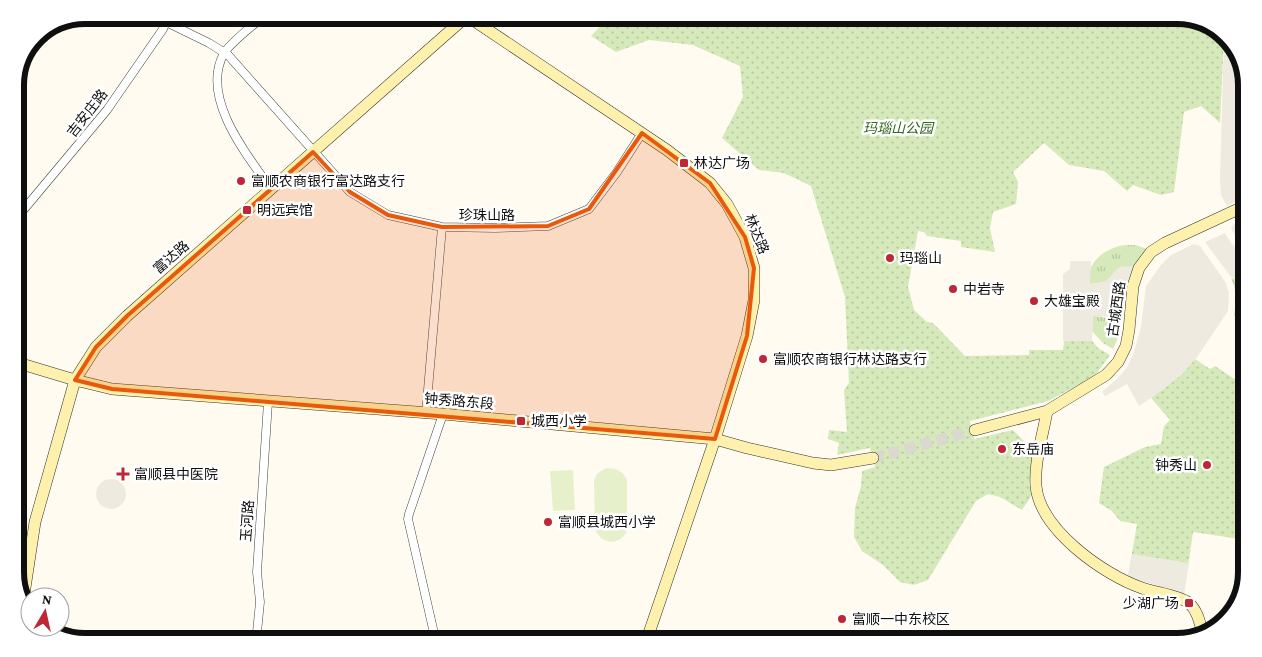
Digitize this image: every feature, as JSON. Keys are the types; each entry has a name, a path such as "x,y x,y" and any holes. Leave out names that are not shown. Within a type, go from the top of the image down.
{"street":[{"name":"吉安庄路","path":"24,209 107,110 163,30 165,24"},
{"name":"珍珠山路","path":"178,24 224,52 350,192 388,215 442,227 548,226 589,209 617,172 642,133"},
{"path":"255,24 224,52 216,82 223,110 243,149 271,189"},
{"name":"富达路","path":"25,585 35,522 75,380 96,347 127,316 457,24"},
{"name":"林达路","path":"480,24 642,133 710,183 727,204 745,237 754,268 754,300 747,336 715,439 649,633"},
{"name":"古城西路","path":"975,430 1047,411 1106,375 1118,362 1126,346 1130,330 1133,286 1139,268 1151,252 1165,243 1238,210"},
{"path":"426,413 442,227"},
{"name":"钟秀路东段","path":"24,365 112,389 443,414 715,439 813,463 832,465 873,458"},
{"name":"玉河路","path":"257,633 260,602 257,572 268,402"},
{"path":"1047,411 1037,469 1036,488 1043,507 1053,524 1089,560 1114,576 1141,588 1189,603 1198,615 1201,628"},
{"path":"434,633 408,519 443,414"}],"highlighted area":[{"path":"642,133 710,183 745,237 754,268 747,336 715,439 112,389 75,380 96,347 127,316 313,152 350,192 388,215 442,227 548,226 589,209"}],"green space":[{"name":"玛瑙山公园","path":"602,24 919,24 945,27 955,24 1185,24 1204,30 1223,45 1220,123 1201,106 1184,112 1174,192 1161,195 1133,185 1127,191 1104,171 1069,165 1044,143 1013,172 1018,182 1016,204 993,212 990,228 995,252 961,247 961,241 927,236 924,232 918,231 908,287 914,310 927,322 933,323 965,356 1029,355 1029,350 1063,350 1064,341 1092,341 1098,348 1110,355 1094,377 1048,401 970,421 974,439 1013,430 1033,450 1029,484 1032,495 1022,510 1000,497 988,494 976,501 928,580 914,585 900,582 883,565 862,551 854,537 855,508 861,486 862,471 875,467 870,448 837,455 839,443 828,439 829,430 847,432 844,390 849,383 845,297 811,186 784,173 759,170 722,138 743,97 740,66 693,45 649,40 616,52 591,36"},
{"path":"1125,245 1136,245 1147,249 1134,266 1105,282 1090,284 1090,269 1097,258 1110,249"},
{"path":"1231,278 1238,279 1238,315 1234,316 1236,296"},
{"path":"1093,316 1108,319 1119,329 1113,349 1103,343 1092,331"},
{"path":"1195,359 1210,369 1215,366 1238,380 1238,539 1193,532 1184,594 1128,576 1137,524 1120,521 1112,511 1099,503 1104,467 1145,447 1161,444 1164,426 1170,420 1151,398 1182,374"},
{"path":"606,468 619,471 627,480 627,531 620,539 611,542 602,538 595,529 594,480 597,474"},
{"path":"573,470 575,510 553,511 550,471"}],"shaded area":[{"path":"1224,46 1235,65 1238,81 1238,200 1227,206 1221,195"},
{"path":"1238,223 1238,240 1231,229 1233,225"},
{"path":"1225,233 1238,251 1238,279 1231,277 1205,242"},
{"path":"1194,244 1200,246 1226,283 1229,293 1228,311 1197,357 1182,374 1164,389 1139,406 1127,384 1105,396 1102,392 1118,378 1127,367 1133,355 1141,327 1146,286 1161,265 1171,255"},
{"path":"1070,261 1091,261 1090,284 1105,282 1119,267 1134,266 1122,294 1119,329 1110,319 1103,316 1093,316 1092,341 1063,341 1063,274 1070,269"},
{"path":"111,479 117,480 125,488 125,500 117,508 111,509 105,508 97,500 96,494 97,488 105,480"},
{"path":"1132,554 1189,563 1184,594 1128,576"}],"tunnel":[{"path":"873,458 975,430"}],"place":[{"name":"林达广场","path":"684,163"},
{"name":"富顺农商银行富达路支行","path":"241,181"},
{"name":"明远宾馆","path":"247,210"},
{"name":"玛瑙山","path":"890,258"},
{"name":"中岩寺","path":"953,289"},
{"name":"大雄宝殿","path":"1034,301"},
{"name":"富顺农商银行林达路支行","path":"763,359"},
{"name":"城西小学","path":"521,421"},
{"name":"东岳庙","path":"1002,449"},
{"name":"钟秀山","path":"1207,465"},
{"name":"富顺县中医院","path":"123,474"},
{"name":"富顺县城西小学","path":"548,522"},
{"name":"少湖广场","path":"1189,603"},
{"name":"富顺一中东校区","path":"842,619"}]}
